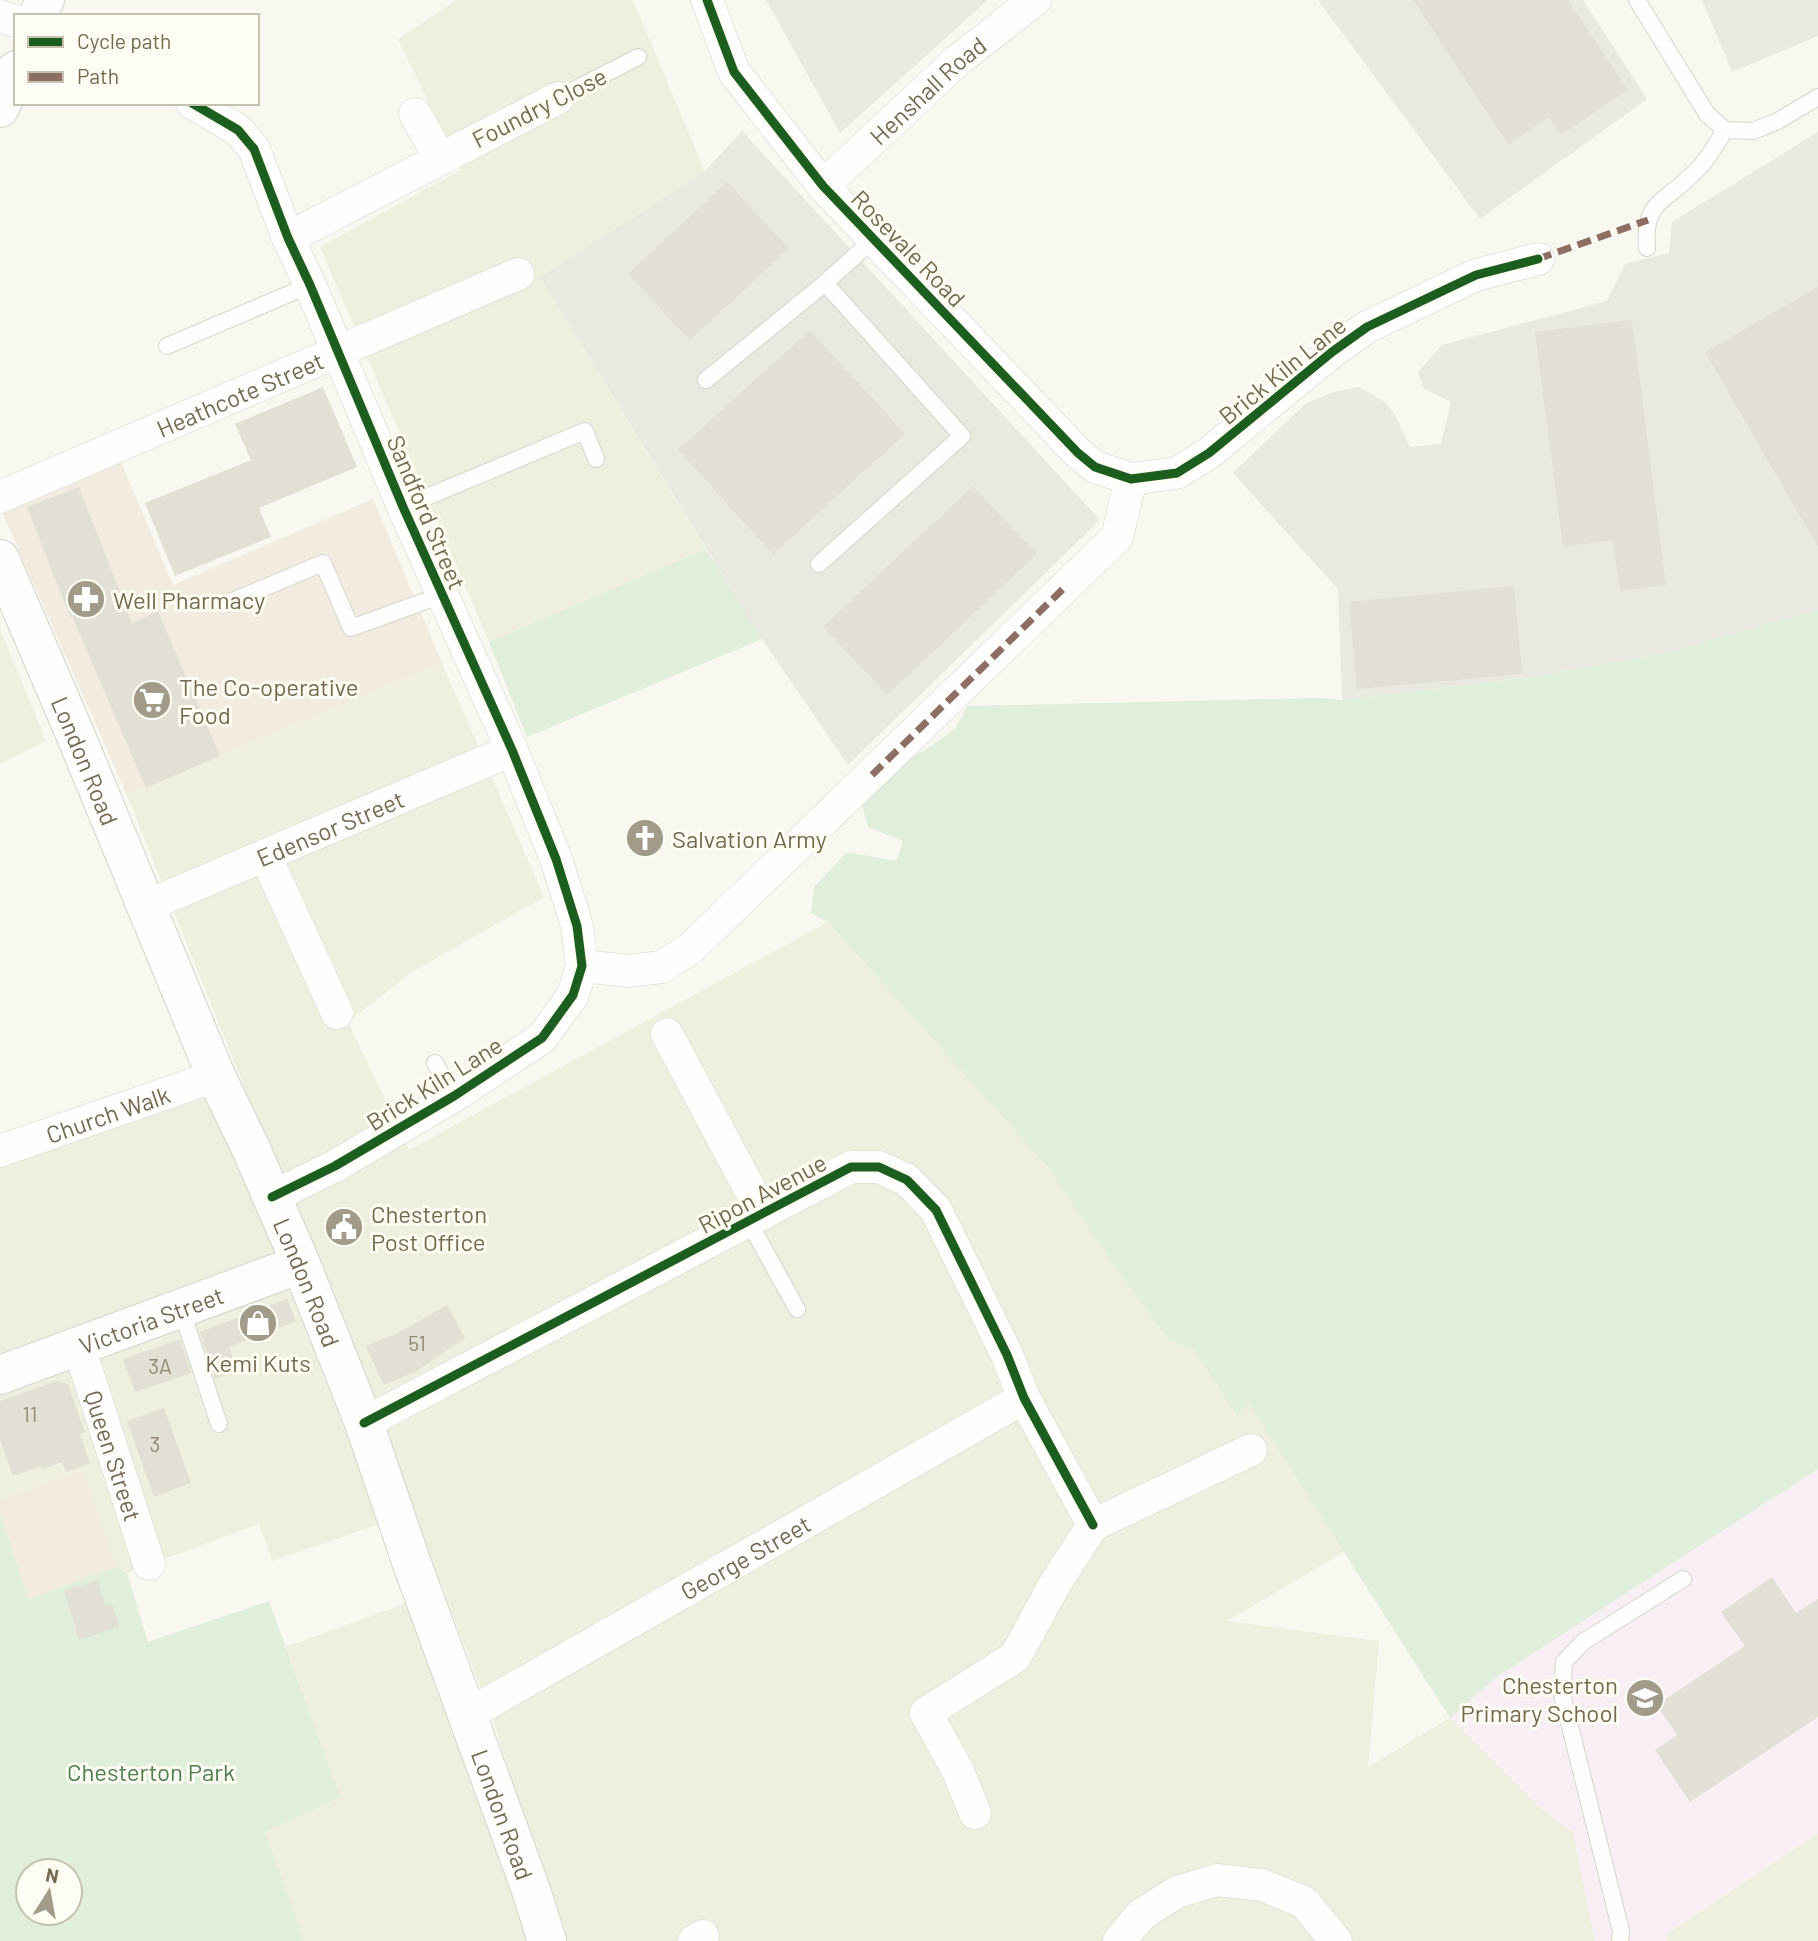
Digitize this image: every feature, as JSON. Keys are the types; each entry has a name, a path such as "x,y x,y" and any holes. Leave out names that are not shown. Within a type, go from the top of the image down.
{"main road":[{"path":"0,108 14,76"},
{"name":"London Road","path":"0,559 216,1076 302,1264 364,1423 547,1941"},
{"name":"Victoria Street","path":"0,1374 302,1264"}],"street":[{"name":"Rosevale Road","path":"707,0 734,72 823,186 1078,453 1095,467 1131,479"},
{"name":"Henshall Road","path":"823,186 958,60 1035,0"},
{"name":"Foundry Close","path":"288,238 558,98"},
{"name":"Sandford Street","path":"195,105 238,130 254,149 288,238 403,507 512,751 556,859 577,926 582,966"},
{"path":"415,114 440,158"},
{"name":"Brick Kiln Lane","path":"1131,479 1177,473 1209,453 1332,352 1367,327 1476,275 1538,259"},
{"name":"Heathcote Street","path":"0,497 518,274"},
{"path":"582,966 628,971 662,967 691,948 1117,537 1131,479"},
{"name":"Edensor Street","path":"146,906 512,751"},
{"path":"265,855 337,1013"},
{"name":"Brick Kiln Lane","path":"272,1197 335,1166 454,1096 542,1038 573,995 582,966"},
{"path":"667,1034 756,1218"},
{"name":"Church Walk","path":"0,1151 216,1076"},
{"name":"Ripon Avenue","path":"364,1423 851,1167 879,1167 907,1180 936,1210 1007,1355 1024,1398 1093,1525"},
{"name":"Queen Street","path":"79,1347 149,1564"},
{"name":"George Street","path":"467,1715 1024,1398"},
{"path":"975,1813 958,1772 926,1713 1015,1657 1056,1582 1093,1525 1251,1450"},
{"path":"1119,1941 1142,1914 1177,1892 1217,1880 1262,1885 1304,1902 1336,1941"}],"lane":[{"path":"1637,0 1707,114 1725,130 1753,131 1778,121 1818,97"},
{"name":"Foundry Close","path":"558,98 638,57"},
{"path":"1647,247 1646,232 1654,206 1696,172 1725,130"},
{"path":"706,380 825,283 874,239"},
{"path":"819,564 962,436 825,283"},
{"path":"167,346 310,285"},
{"path":"403,507 585,431 596,459"},
{"path":"223,605 323,563 351,628 442,595"},
{"path":"435,1063 454,1096"},
{"path":"756,1218 797,1309"},
{"path":"181,1309 219,1424"},
{"path":"1619,1941 1621,1931 1562,1694 1564,1662 1583,1642 1683,1579"}],"shaded area":[{"path":"457,0 633,0 705,172 540,277 706,549 489,642 320,247 461,170 398,39"},
{"path":"766,0 988,0 840,133"},
{"path":"1318,0 1583,0 1647,99 1480,219"},
{"path":"1702,0 1818,0 1818,36 1732,72"},
{"path":"742,131 1100,520 848,765 762,639 540,277 704,172"},
{"path":"1818,132 1818,610 1666,653 1531,677 1342,700 1338,589 1233,473 1305,404 1330,393 1359,387 1385,402 1395,415 1410,447 1441,444 1451,402 1424,389 1418,372 1442,345 1607,301 1625,264 1669,253 1672,222"},
{"path":"121,462 173,585 373,499 442,663 127,795 2,512"},
{"path":"0,629 46,741 0,764"},
{"path":"442,663 544,897 412,972 348,1022 409,1150 828,922 1219,1355 1344,1552 1227,1621 1379,1641 1368,1767 1450,1718 1537,1805 1573,1832 1595,1941 561,1941 493,1720 384,1435 127,795"},
{"path":"208,1097 286,1255 0,1358 0,1167"},
{"path":"292,1287 383,1523 272,1561 259,1524 127,1573 117,1567 82,1470 0,1499 0,1388"},
{"name":"Chesterton Primary School","path":"1818,1469 1818,1833 1669,1932 1666,1941 1595,1941 1573,1832 1537,1805 1450,1718 1495,1678"},
{"path":"82,1470 117,1567 28,1600 0,1512 0,1499"},
{"path":"415,1600 533,1941 304,1941 264,1832 339,1797 286,1647"},
{"path":"1818,1833 1818,1941 1666,1941 1669,1932"}],"green space":[{"path":"706,549 762,639 527,737 489,642"},
{"path":"1818,610 1818,1469 1495,1678 1450,1718 1249,1403 1237,1416 1194,1350 1169,1340 1122,1277 1048,1167 828,922 811,913 814,887 847,852 896,861 903,841 868,827 862,805 896,763 924,751 956,728 967,706 1321,698 1342,700 1531,677 1666,653"},
{"name":"Chesterton Park","path":"0,1512 28,1599 117,1567 127,1573 148,1642 269,1601 340,1797 265,1832 304,1941 0,1941"}],"building":[{"path":"1413,0 1568,0 1628,90 1561,135 1549,117 1508,144"},
{"path":"727,182 789,248 690,340 628,274"},
{"path":"1818,287 1818,547 1705,352"},
{"path":"1632,320 1666,585 1620,591 1613,540 1563,547 1535,332"},
{"path":"810,330 905,434 773,554 678,450"},
{"path":"323,387 357,467 259,508 271,537 175,576 145,503 251,460 235,424"},
{"path":"973,486 1037,554 887,695 823,627"},
{"name":"The Co-operative Food","path":"79,487 132,623 158,611 220,756 146,788 72,616 70,617 27,507"},
{"path":"1514,586 1522,674 1357,689 1349,602"},
{"path":"287,1299 296,1321 229,1347 238,1370 215,1379 200,1332"},
{"path":"447,1305 465,1338 415,1372 384,1385 366,1346 398,1333"},
{"path":"180,1339 191,1373 135,1392 123,1359"},
{"path":"57,1381 68,1384 85,1433 80,1434 90,1464 66,1472 62,1462 13,1476 0,1440 0,1401"},
{"path":"164,1408 191,1483 154,1497 127,1421"},
{"path":"1772,1577 1796,1613 1818,1599 1818,1717 1690,1802 1655,1750 1677,1735 1657,1705 1745,1646 1721,1612"},
{"path":"98,1580 105,1606 112,1604 119,1627 79,1640 64,1591"}],"marked path":[{"path":"1538,259 1648,220"},
{"path":"872,775 1066,586"}],"cycle path":[{"path":"707,0 734,72 823,186 1078,453 1095,467 1131,479 1177,473 1209,453 1332,352 1367,327 1476,275 1538,259"},
{"path":"195,105 238,130 254,149 288,238 403,507 512,750 556,859 577,926 582,966 573,995 542,1038 454,1096 335,1166 272,1197"},
{"path":"364,1423 851,1167 879,1167 907,1180 936,1210 1007,1355 1024,1398 1093,1525"}],"place":[{"name":"Well Pharmacy","path":"86,599"},
{"name":"The Co-operative Food","path":"152,700"},
{"name":"Salvation Army","path":"645,838"},
{"name":"Chesterton Post Office","path":"344,1227"},
{"name":"Kemi Kuts","path":"258,1323"},
{"name":"Chesterton Primary School","path":"1645,1698"}]}
